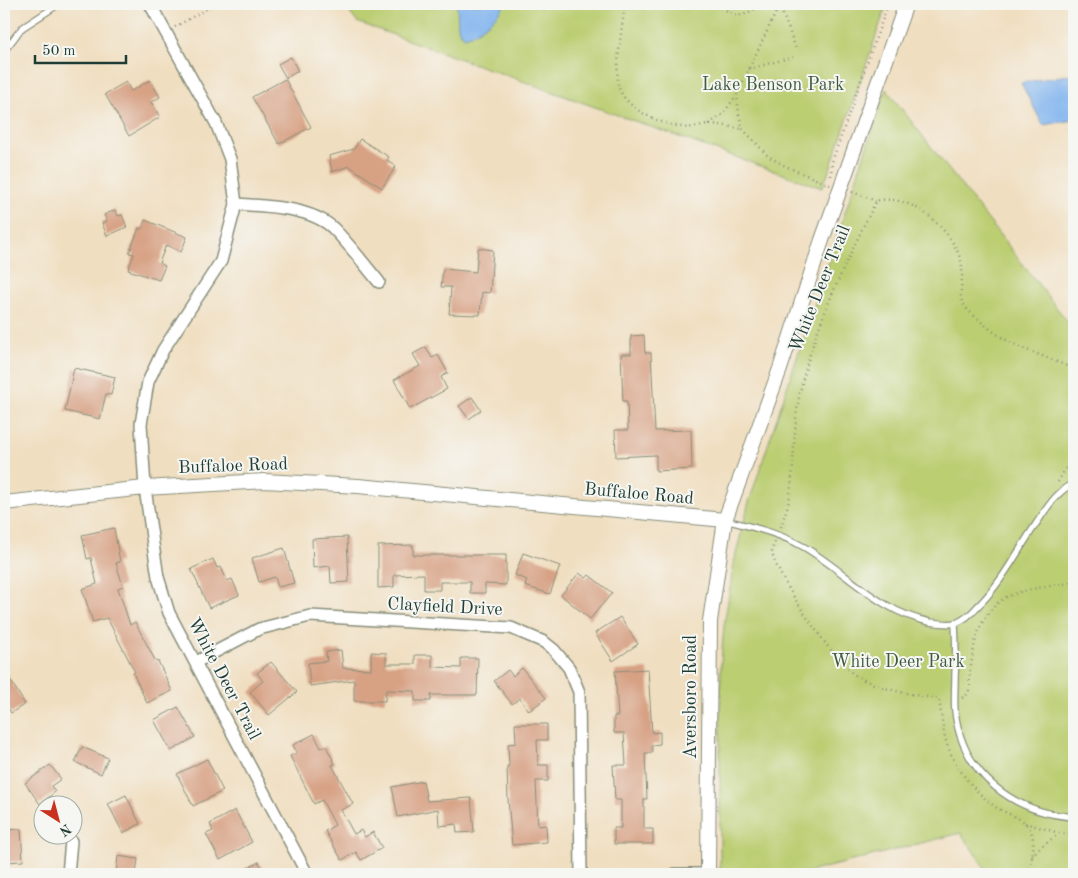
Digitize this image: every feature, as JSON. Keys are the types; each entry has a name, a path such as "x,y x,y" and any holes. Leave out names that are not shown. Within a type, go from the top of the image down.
{"street":[{"path":"150,4 216,123 230,159 236,204 268,206 305,212 332,227 379,282"},
{"path":"725,520 780,369 822,240 906,4"},
{"name":"White Deer Trail","path":"236,204 221,261 163,350 148,382 141,424 145,488 158,577 169,613 307,874"},
{"name":"Buffaloe Road","path":"4,503 220,482 282,482 358,486 725,520"},
{"name":"Aversboro Road","path":"708,874 710,621 725,520"},
{"name":"Clayfield Drive","path":"196,662 259,629 310,616 511,628 544,642 554,650 569,668 579,692 581,874"},
{"path":"68,874 71,846"},
{"path":"675,874 708,874"}],"lane":[{"path":"4,51 22,28 59,4"},
{"path":"725,520 778,534 803,546 822,558 865,592 905,615 938,624 955,623 973,612 985,600 1052,499 1074,483"},
{"path":"955,623 955,709 958,729 964,747 972,761 991,784 1019,803 1040,812 1074,816"}],"path":[{"path":"166,32 215,4"},
{"path":"625,4 618,75 619,88 641,112 681,127 696,127 707,124 723,114 737,94 750,69 780,4"},
{"path":"718,4 732,14 742,15 748,14 766,4"},
{"path":"772,4 782,12 797,51"},
{"path":"829,184 832,162 888,4"},
{"path":"750,69 793,57"},
{"path":"737,94 738,115 742,129 768,156 776,162 836,187"},
{"path":"707,124 742,129"},
{"path":"851,192 876,201 890,199 913,206 927,214 941,227 952,242 961,261 961,300 971,314 1013,344 1074,370"},
{"name":"White Deer Trail","path":"781,528 790,496 794,438 800,392 807,366 838,280 876,201"},
{"path":"1058,494 1057,484 1074,453"},
{"path":"775,540 773,554 784,580 827,647 839,662 853,674 880,687 938,699 948,699"},
{"path":"961,698 966,696 970,690 972,662 978,630 987,615 1000,602 1018,592 1074,582"},
{"path":"938,699 945,738 951,754 981,795 1001,810 1024,823 1059,833 1074,835"},
{"path":"1024,823 1029,828 1034,848 1029,874"},
{"path":"1032,858 1036,851 1059,833"}],"green space":[{"name":"Lake Benson Park","path":"343,4 887,4 822,188 357,22"},
{"name":"White Deer Park","path":"886,89 1074,330 1074,874 989,874 961,833 801,874 720,874 721,662 724,626 734,562 748,505"}],"water":[{"path":"457,4 505,4 488,24 465,37 460,33 458,27"},
{"path":"1074,74 1074,120 1043,125 1021,83"}],"building":[{"path":"291,57 298,71 286,78 278,64"},
{"path":"285,79 311,127 279,144 252,97"},
{"path":"150,80 160,97 151,102 160,117 129,136 105,94 126,82 131,91"},
{"path":"360,139 389,157 387,160 396,166 382,188 349,166 332,172 329,156 354,149"},
{"path":"115,210 118,216 122,215 127,227 107,236 102,223 107,221 104,215"},
{"path":"145,220 187,237 181,252 166,245 159,263 165,266 159,280 128,270 134,254 129,253 139,228 142,229"},
{"path":"478,248 493,250 490,293 482,292 480,315 449,314 451,287 441,287 443,269 476,272"},
{"path":"644,335 645,353 651,353 655,431 691,430 692,469 656,471 656,455 616,457 615,430 628,430 627,401 623,401 621,354 631,354 631,336"},
{"path":"426,347 432,358 438,355 448,373 441,377 447,389 410,409 394,380 420,366 413,354"},
{"path":"74,368 115,377 111,395 106,394 100,419 65,411"},
{"path":"472,397 481,410 469,419 459,406"},
{"path":"114,528 120,562 116,563 123,586 118,588 130,625 135,622 156,662 158,661 172,691 147,703 133,673 135,672 107,618 93,622 82,589 97,584 91,558 87,559 82,535"},
{"path":"347,537 349,582 331,583 330,566 313,568 312,539"},
{"path":"413,545 413,555 506,555 506,585 485,584 485,593 470,593 470,582 440,582 440,590 424,590 424,574 394,575 394,587 378,588 378,546"},
{"path":"284,548 294,583 278,587 275,577 259,582 252,558"},
{"path":"523,553 560,566 550,594 525,586 527,580 515,575"},
{"path":"213,559 217,568 221,567 227,581 232,579 239,595 209,608 191,569"},
{"path":"579,573 586,578 589,575 612,593 590,619 561,595"},
{"path":"620,617 638,644 613,661 595,633"},
{"path":"341,650 343,668 371,669 371,652 386,653 386,664 415,664 415,655 432,655 432,667 461,668 461,658 478,658 477,695 431,695 431,701 415,701 415,691 386,690 385,701 354,701 354,680 310,686 308,663 327,661 326,652"},
{"path":"271,662 297,692 269,715 250,692 263,681 257,673"},
{"path":"522,668 546,698 529,711 520,698 512,704 494,681 508,670 513,676"},
{"path":"648,669 652,733 660,732 660,744 652,745 652,753 645,753 647,799 644,799 644,829 653,829 653,844 614,844 614,828 621,828 621,800 615,800 613,765 626,765 624,733 614,733 614,716 618,716 615,671"},
{"path":"4,670 25,704 11,713 4,701"},
{"path":"178,707 195,737 171,751 154,720"},
{"path":"515,724 547,724 547,740 537,740 538,765 548,765 548,781 536,781 538,826 546,825 547,842 512,845 507,766 509,766 508,744 516,743"},
{"path":"314,734 321,748 326,746 335,764 332,765 353,804 341,810 354,834 361,830 365,837 373,832 382,848 361,860 356,852 342,860 325,831 335,825 322,800 314,804 290,756 297,753 293,745"},
{"path":"82,747 108,758 101,774 75,762"},
{"path":"207,759 223,791 193,806 177,774"},
{"path":"50,765 61,779 51,786 55,792 50,796 34,796 25,783"},
{"path":"423,781 427,801 471,798 474,832 457,833 456,824 439,826 438,809 398,817 392,787"},
{"path":"126,795 140,824 123,833 108,804"},
{"path":"235,810 252,842 220,860 206,834 213,831 210,824"},
{"path":"21,829 23,861 6,862 5,830"},
{"path":"118,856 138,859 136,874 116,874"},
{"path":"259,862 265,874 236,874"}]}
